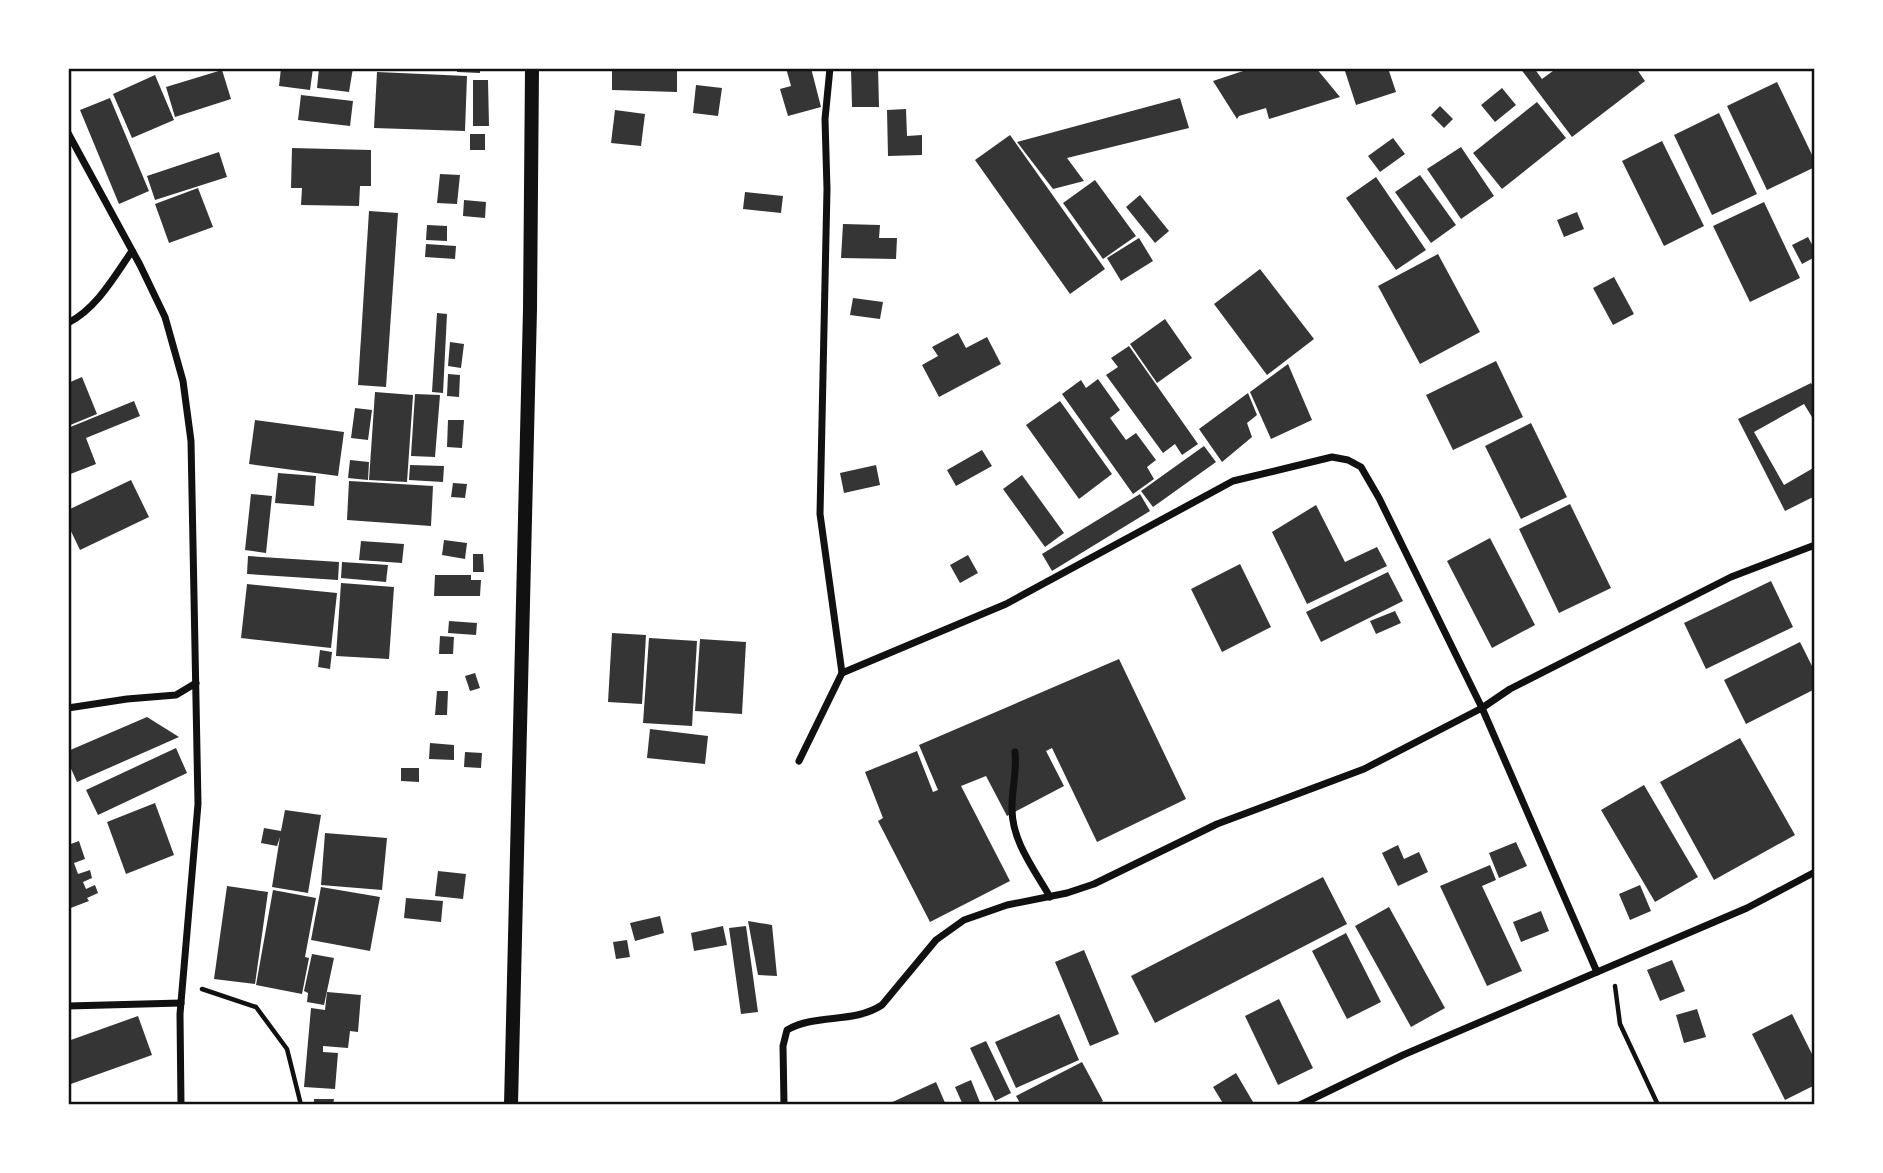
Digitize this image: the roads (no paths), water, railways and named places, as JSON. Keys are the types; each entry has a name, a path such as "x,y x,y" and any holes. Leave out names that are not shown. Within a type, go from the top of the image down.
{"main road":[{"path":"511,1105 530,309 532,68"}],"street":[{"path":"799,761 842,673 820,514 827,203 825,119 830,68"},
{"path":"68,133 165,317 183,381 191,441 198,804 181,1003 181,1105"},
{"path":"68,323 77,318 105,291 132,251"},
{"path":"842,673 1006,604 1233,481 1332,457 1348,460 1361,467 1379,498 1482,708 1597,972"},
{"path":"784,1105 783,1045 788,1030 806,1022 861,1016 872,1012 882,1005 936,940 964,920 1007,905 1050,897 1094,884 1217,824 1364,769 1482,708 1510,689 1731,577 1815,545"},
{"path":"68,708 176,695 196,683"},
{"path":"1015,752 1017,768 1012,805 1013,824 1050,897"},
{"path":"1300,1105 1403,1055 1747,908 1815,872"},
{"path":"68,1006 181,1003"}]}
